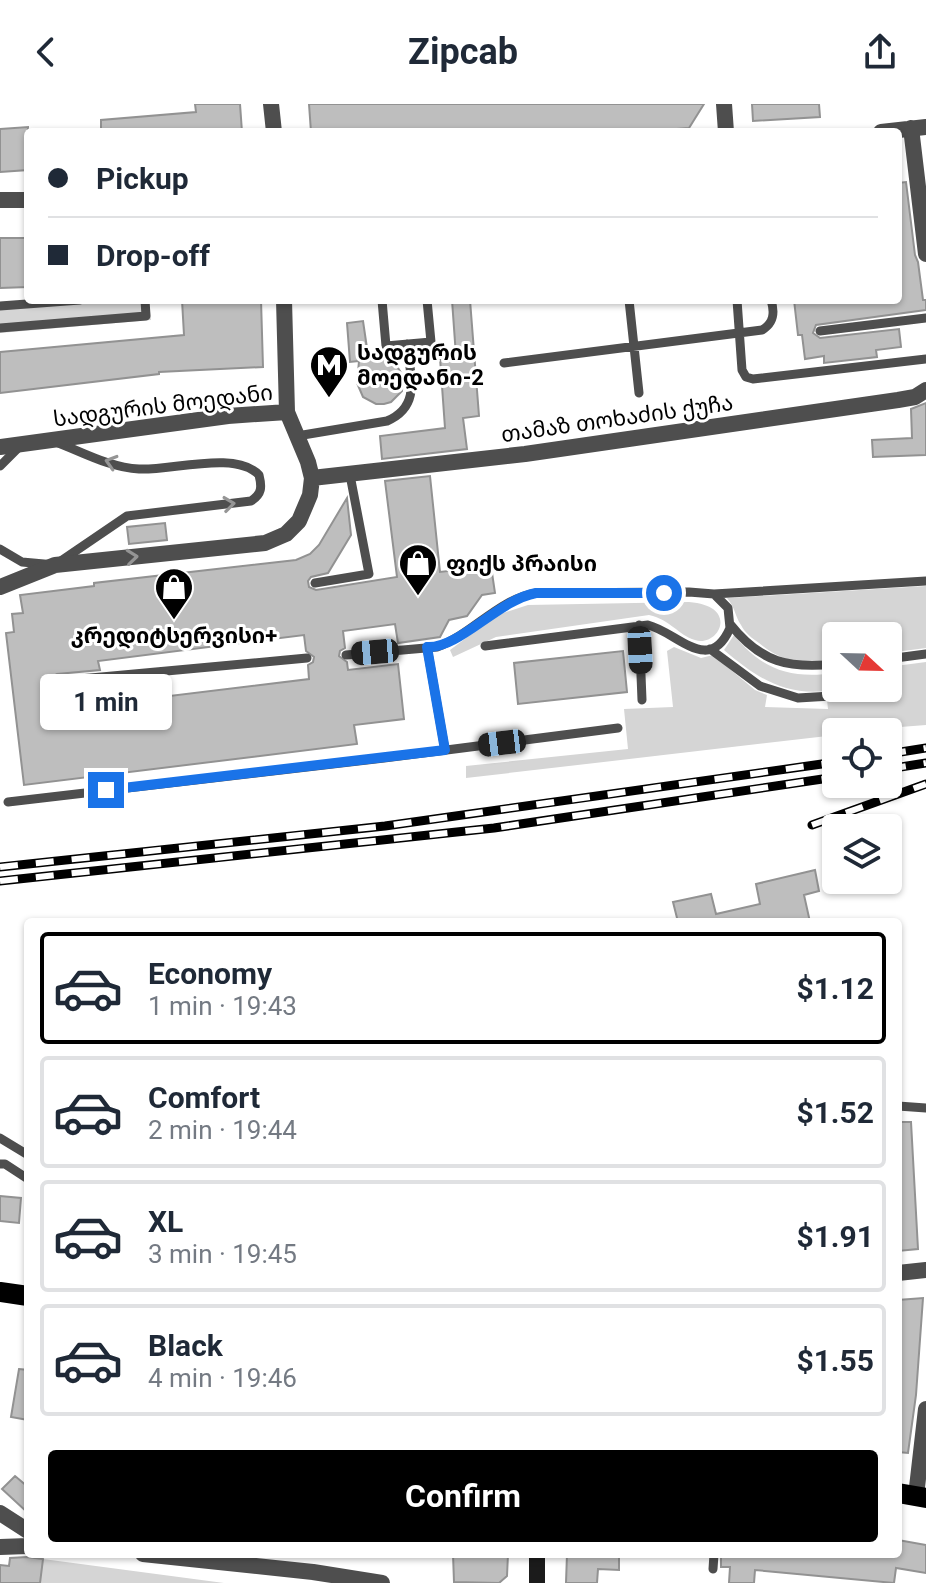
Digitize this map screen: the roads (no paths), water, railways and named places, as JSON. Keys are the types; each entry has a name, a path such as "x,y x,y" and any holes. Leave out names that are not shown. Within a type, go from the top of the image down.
{"main road":[{"path":"0,1292 24,1295"},
{"path":"537,1558 537,1583"}],"street":[{"path":"271,104 274,128"},
{"path":"724,104 726,128"},
{"path":"918,127 926,254"},
{"path":"0,200 24,200"},
{"path":"284,304 287,412"},
{"name":"თამაზ თოხაძის ქუჩა","path":"312,478 525,454 898,400 915,397 926,390"},
{"name":"სადგურის მოედანი","path":"0,447 228,416 287,412 312,478"},
{"path":"0,587 55,565 234,547 277,539 299,521 310,495 312,478"},
{"path":"902,1273 926,1270"},
{"path":"913,1496 926,1409"},
{"path":"0,1513 24,1528"},
{"path":"0,1547 24,1546"},
{"path":"232,1559 382,1583"}],"lane":[{"path":"0,306 27,304"},
{"path":"0,328 146,316 145,304"},
{"path":"382,304 386,346 431,342 427,304"},
{"path":"629,304 639,393"},
{"path":"737,304 742,370 746,377 753,379 926,359"},
{"path":"504,363 762,330 771,324 772,304"},
{"path":"820,331 926,318"},
{"path":"297,436 387,421 400,415 411,395 407,344"},
{"path":"0,549 22,562 55,565 127,516 251,501 259,497 259,475 248,466 213,464 131,468 52,441"},
{"path":"0,466 21,444"},
{"path":"315,583 369,574 350,475"},
{"path":"346,655 437,647 449,643 498,608 536,593 714,594 926,581"},
{"path":"710,649 726,637 730,624 728,608 714,594"},
{"path":"730,624 753,648 776,662 807,667 822,665"},
{"path":"639,625 642,700"},
{"path":"485,646 639,625 658,627 691,648 710,649 760,686 798,698 822,697"},
{"path":"427,647 445,750"},
{"path":"902,657 926,654"},
{"path":"58,681 307,658"},
{"path":"8,802 618,728"},
{"path":"902,1106 926,1108"},
{"path":"0,1138 24,1153"},
{"path":"0,1164 24,1176"},
{"path":"713,1569 714,1558"}],"railway":[{"path":"902,752 926,748"},
{"path":"902,767 926,763"},
{"path":"0,867 385,826 822,764"},
{"path":"0,881 494,828 822,779"},
{"path":"812,825 926,784"}],"place":[{"name":"სადგურის მოედანი-2","path":"329,399"},
{"name":"ფიქს პრაისი","path":"418,597"},
{"name":"კრედიტსერვისი+","path":"174,621"}]}
